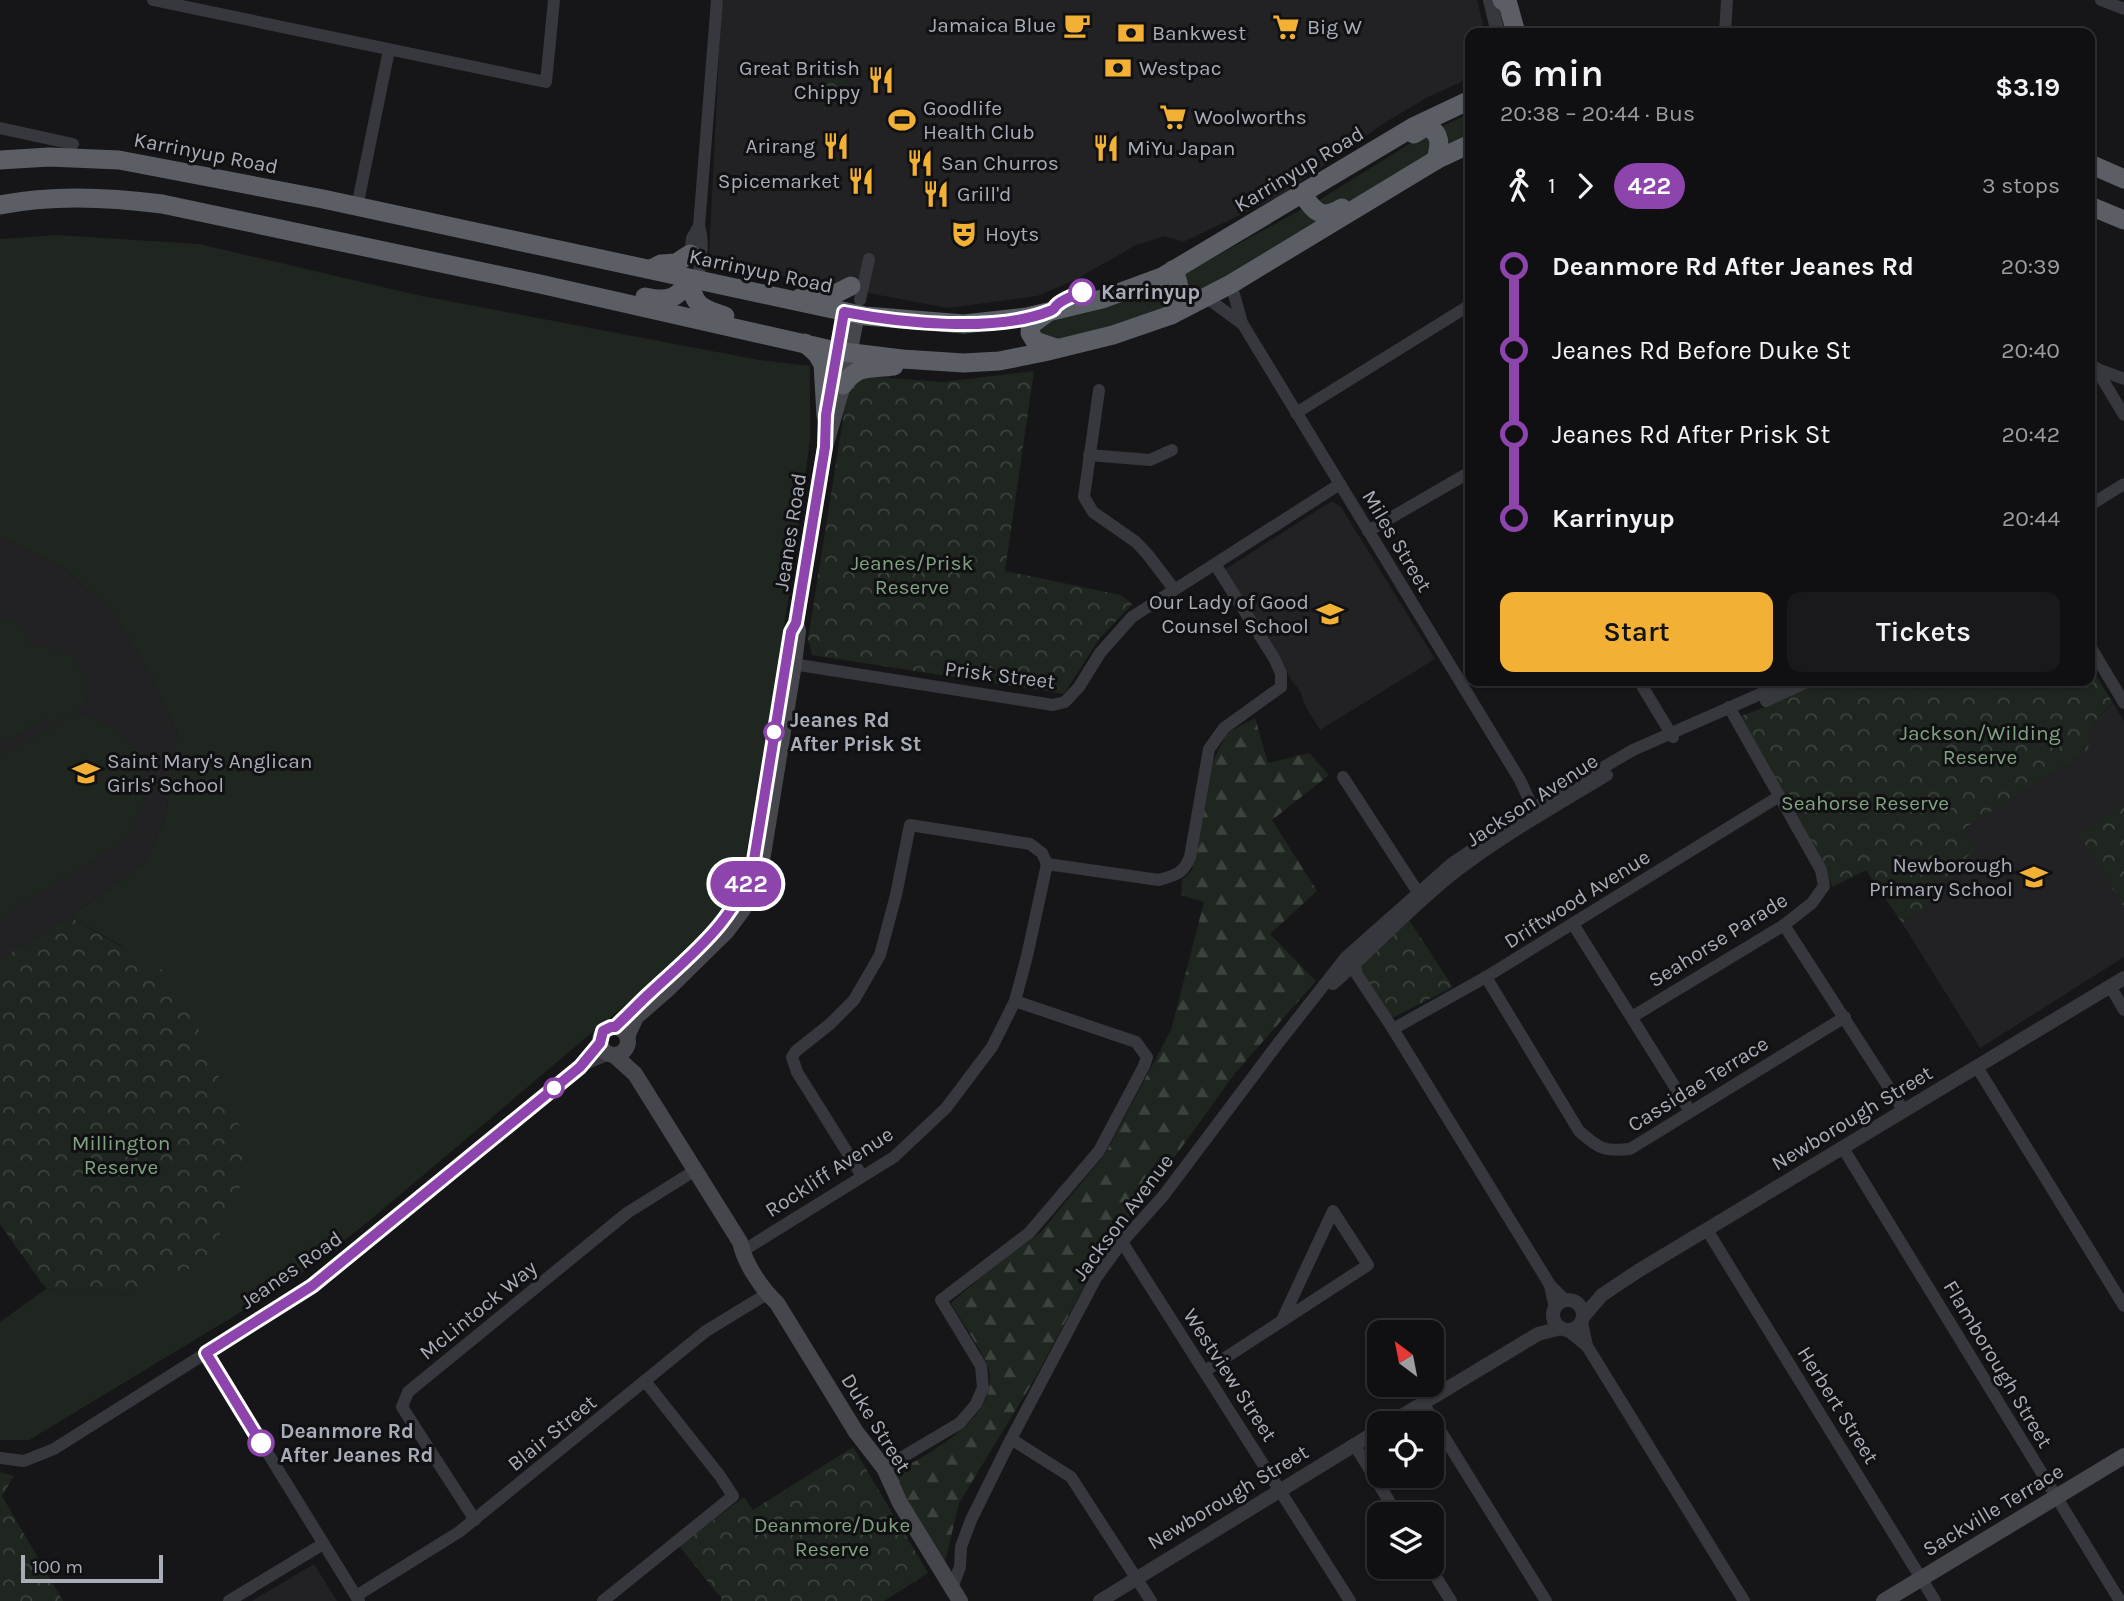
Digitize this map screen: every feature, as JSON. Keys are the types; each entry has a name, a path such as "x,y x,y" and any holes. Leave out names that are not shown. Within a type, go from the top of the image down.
{"highway":[{"path":"1502,0 1508,4 1513,28"},
{"path":"1436,160 1439,138 1430,127 1427,126 1402,140 1393,139 1397,130 1465,96"},
{"name":"Karrinyup Road","path":"0,160 38,157 119,160 358,207 789,300 853,303 883,318 964,324 1006,321 1101,299 1162,277 1415,125 1465,102"},
{"path":"3,203 119,198 162,204 540,284 843,352 964,363 999,361 1058,348 1113,335 1171,315 1207,298 1384,190 1465,146"},
{"path":"2095,166 2124,178"},
{"path":"1301,193 1311,207 1321,214 1330,215 1375,190 1384,190"},
{"path":"2095,208 2124,220"},
{"path":"650,269 676,262 690,254"},
{"path":"1171,315 1178,304 1180,294 1173,270"},
{"path":"540,284 604,289 653,299 670,299 681,293 691,280"},
{"path":"691,280 694,298 707,311 761,325 777,337"},
{"path":"789,300 835,294 853,303"},
{"path":"1053,310 1034,321 1030,333 1035,341 1058,348"},
{"path":"805,343 823,364 826,415"},
{"path":"843,385 852,373 858,370 906,364 941,368 964,363"}],"main road":[{"name":"Jeanes Road","path":"825,447 826,415 853,303"},
{"name":"Jeanes Road","path":"615,1044 720,926 743,891 754,860 790,664 791,632 796,623 825,447 843,385 843,352"},
{"name":"Duke Street","path":"615,1044 694,1171 774,1289 772,1299 856,1432 884,1468 900,1503 956,1594"},
{"name":"Sackville Terrace","path":"1903,1601 1928,1589 2124,1455"},
{"name":"Sackville Terrace","path":"2059,1501 2124,1467"},
{"name":"Sackville Terrace","path":"1884,1601 1928,1589"}],"street":[{"path":"153,0 547,82 554,0"},
{"path":"699,226 692,238 688,272 691,280 699,273 702,237 699,226 717,0"},
{"path":"1490,0 1497,28"},
{"path":"1725,28 1727,0"},
{"path":"2101,0 2124,9"},
{"path":"358,207 389,50"},
{"path":"0,128 73,145"},
{"path":"853,303 869,258"},
{"name":"Miles Street","path":"1231,284 1242,323 1539,810"},
{"name":"Miles Street","path":"1207,298 1242,323"},
{"path":"1296,413 1465,308"},
{"path":"2095,367 2124,379"},
{"path":"2095,371 2124,415"},
{"path":"1099,390 1084,497 1093,512 1136,542 1174,589"},
{"path":"1089,455 1150,460 1172,450"},
{"path":"1368,531 1465,475"},
{"name":"Prisk Street","path":"790,664 1053,705 1065,702 1079,687 1100,653 1132,617 1340,484"},
{"path":"2095,502 2124,484"},
{"path":"862,1176 797,1072 792,1057 854,1000 880,955 910,825 1030,844 1042,853 1047,864 1159,880 1177,875 1187,865 1190,857 1209,749 1224,728 1282,687 1282,673 1274,658 1215,564"},
{"path":"2095,654 2124,703"},
{"path":"1642,686 1672,736"},
{"name":"Jackson Avenue","path":"1731,711 1780,686"},
{"name":"Jackson Avenue","path":"956,1594 961,1547 971,1520 1096,1278 1122,1242 1164,1195 1309,1005 1349,962 1460,858 1633,750 1797,686"},
{"name":"Seahorse Parade","path":"1632,1017 1784,925 1812,903 1824,886 1821,870 1731,711"},
{"path":"1343,778 1420,896"},
{"name":"Driftwood Avenue","path":"1393,1029 1486,977 1778,797"},
{"name":"Rockliff Avenue","path":"744,1245 894,1157 946,1108 992,1047 1015,1001 1047,864"},
{"path":"1573,924 1690,1111"},
{"path":"1784,925 1904,1111"},
{"path":"1349,962 1563,1306"},
{"name":"Cassidae Terrace","path":"1486,977 1579,1131 1596,1146 1611,1151 1630,1149 1845,1017"},
{"name":"Newborough Street","path":"1410,1411 1538,1334 1563,1306 1602,1295 2124,978"},
{"path":"2110,986 2124,1010"},
{"path":"884,1468 960,1423 976,1404 983,1388 981,1366 941,1300 1029,1233 1091,1161 1099,1151 1147,1057 1136,1042 1015,1001"},
{"name":"Jeanes Road","path":"0,1458 24,1461 54,1449 312,1286 580,1067 615,1044"},
{"path":"1977,1067 2124,1306"},
{"name":"Flamborough Street","path":"1843,1148 2120,1601"},
{"name":"McLintock Way","path":"475,1520 402,1407 408,1392 627,1213 694,1171"},
{"path":"1205,1371 1368,1265 1333,1211 1282,1320"},
{"name":"Herbert Street","path":"1707,1230 1928,1589"},
{"name":"Westview Street","path":"1122,1242 1350,1601"},
{"name":"Newborough Street","path":"1538,1334 1576,1328 1602,1295"},
{"name":"Blair Street","path":"358,1599 475,1520 706,1331 772,1299"},
{"path":"1563,1306 1581,1307 1587,1346 1744,1601"},
{"path":"1563,1306 1556,1323 1587,1346"},
{"path":"206,1353 358,1599"},
{"path":"603,1601 733,1496 645,1381"},
{"path":"1423,1403 1546,1601"},
{"name":"Newborough Street","path":"1100,1601 1367,1437"},
{"path":"1011,1438 1071,1477 1151,1601"},
{"path":"1354,1444 1390,1502"},
{"path":"229,1601 323,1544"},
{"path":"1437,1579 1451,1601"}],"shaded area":[{"path":"724,0 1477,0 1484,28 1465,28 1465,80 1426,98 1386,122 1278,197 1183,242 1165,236 1136,245 1075,280 1037,296 948,308 799,280 709,258 721,10"},
{"name":"Our Lady of Good Counsel School","path":"1332,501 1341,507 1435,659 1320,730 1281,659 1224,570"},
{"name":"Saint Mary's Anglican Girls' School","path":"0,537 66,570 112,612 150,674 177,732 166,814 147,861 70,917 0,959"},
{"name":"Newborough Primary School","path":"2113,703 2124,721 2124,957 1980,1048 1902,923 1930,905 1922,892 1967,863 1964,858 1963,829 2089,750 2091,727"},
{"path":"314,1564 337,1601 252,1601"}],"green space":[{"path":"839,74 845,75 850,96 823,112 819,98 820,89"},
{"path":"1465,115 1465,142 1329,212 1316,202 1422,136"},
{"path":"1304,208 1323,222 1191,301 1182,275"},
{"path":"57,235 199,244 417,295 759,360 810,366 810,440 789,595 746,855 736,890 713,921 633,998 369,1221 289,1283 29,1440 0,1440 0,1322 47,1288 131,1295 122,946 70,917 147,861 166,814 177,732 150,674 112,612 66,570 0,537 0,239"},
{"path":"1162,288 1173,291 1163,314 1048,342 1037,329 1042,322 1071,314 1082,314"},
{"name":"Jeanes/Prisk Reserve","path":"1034,371 1005,571 1121,595 1132,604 1099,639 1064,694 812,655 808,639 850,375 942,382"},
{"path":"12,615 33,645 61,650 76,661 82,670 87,689 82,707 75,714 96,718 122,733 140,757 147,787 130,837 0,918 0,756 74,715 51,725 47,719 3,742 0,738 0,622"},
{"path":"2095,674 2113,703 2091,729 2089,750 1963,829 1976,850 1965,858 1968,863 1922,892 1930,905 1902,923 1866,870 1832,887 1826,869 1741,716 1811,686 2095,686"},
{"path":"1255,718 1268,763 1309,753 1329,775 1272,820 1317,891 1270,934 1316,981 1236,1072 1093,1270 1034,1380 959,1503 945,1562 891,1476 957,1434 983,1405 989,1388 987,1364 951,1303 1041,1232 1105,1154 1171,1030 1204,902 1181,895 1182,880 1192,870 1212,763 1227,733"},
{"path":"2124,805 2124,907 2078,833"},
{"name":"Millington Reserve","path":"70,917 171,975 199,1030 243,1134 241,1184 209,1260 131,1295 47,1288 0,1224 0,959"},
{"path":"1407,917 1453,987 1390,1019 1357,965"},
{"name":"Deanmore/Duke Reserve","path":"853,1447 928,1573 884,1601 721,1601 679,1546 744,1497 753,1510"},
{"path":"0,1472 14,1476 2,1496 63,1601 0,1601"}],"bus line":[{"name":"422","path":"261,1443 206,1353 312,1286 580,1067 600,1043 603,1031 615,1027 631,1013 720,926 743,891 754,860 791,632 796,623 844,312 953,324 1006,321 1053,310 1059,303 1082,292"}],"place":[{"name":"Jamaica Blue","path":"1077,25"},
{"name":"Big W","path":"1286,27"},
{"name":"Bankwest","path":"1131,33"},
{"name":"Westpac","path":"1118,68"},
{"name":"Great British Chippy","path":"881,80"},
{"name":"Woolworths","path":"1173,117"},
{"name":"Goodlife Health Club","path":"902,120"},
{"name":"Arirang","path":"836,146"},
{"name":"MiYu Japan","path":"1106,148"},
{"name":"San Churros","path":"920,163"},
{"name":"Spicemarket","path":"861,181"},
{"name":"Grill'd","path":"936,194"},
{"name":"Hoyts","path":"964,234"},
{"name":"Karrinyup","path":"1082,292"},
{"name":"Our Lady of Good Counsel School","path":"1330,614"},
{"name":"Jeanes Rd After Prisk St","path":"774,732"},
{"name":"Saint Mary's Anglican Girls' School","path":"86,773"},
{"name":"Newborough Primary School","path":"2034,877"},
{"name":"Deanmore Rd After Jeanes Rd","path":"261,1443"}],"park label":[{"name":"Jackson/Wilding Reserve","path":"1980,745"},
{"name":"Seahorse Reserve","path":"1865,803"}]}
